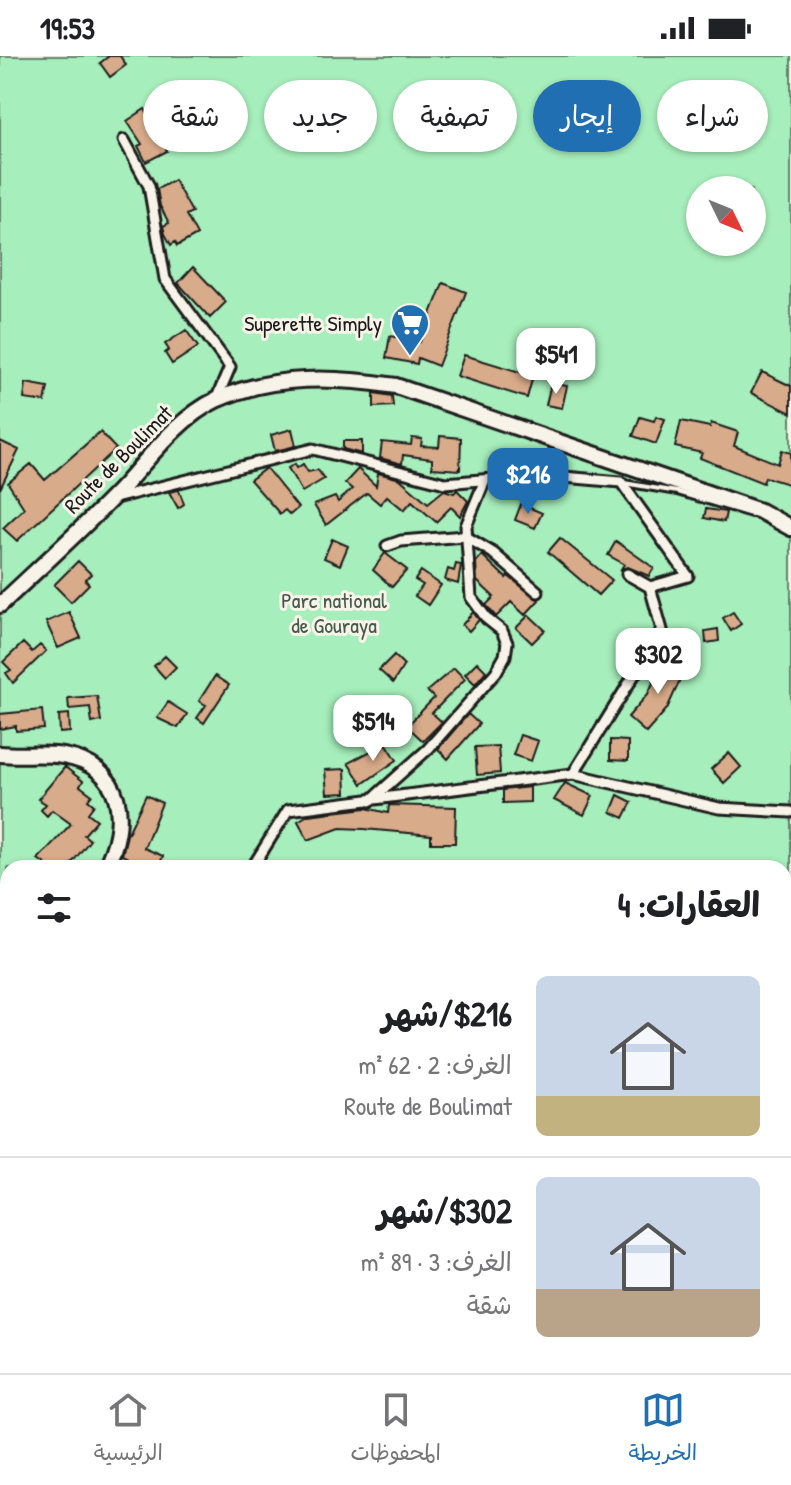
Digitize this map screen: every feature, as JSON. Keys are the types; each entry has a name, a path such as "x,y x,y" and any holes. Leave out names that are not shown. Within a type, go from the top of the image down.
{"main road":[{"name":"Route de Boulimat","path":"1,601 111,499 187,419 216,400 268,384 308,378 343,378 396,386 760,511 791,528"},
{"path":"0,754 62,756 86,762 109,783 121,805 119,831 108,860"}],"street":[{"path":"124,140 149,186 165,279 230,367 216,400"},
{"path":"111,499 313,449 445,483 541,475 621,482 688,576 650,587"},
{"path":"370,801 428,749 496,672 505,656 507,643 502,631 487,619 471,597 466,526 485,480"},
{"path":"387,546 401,541 465,536 493,553 538,592"},
{"path":"573,774 662,630 650,587 627,574"},
{"path":"257,860 288,810 573,774 719,808 791,812"}],"lane":[{"path":"621,482 677,492 748,514 760,511"}],"green space":[{"name":"Parc national de Gouraya","path":"0,56 791,56 791,860 0,860"}],"building":[{"path":"109,56 120,56 126,65 110,77 100,63"},
{"path":"143,110 143,152 165,152 146,162 138,146 142,144 127,121"},
{"path":"174,180 192,212 186,215 197,235 177,246 175,242 171,245 165,234 163,226 169,223 160,206 157,189"},
{"path":"193,267 226,302 210,318 178,283"},
{"path":"443,283 466,292 438,366 418,358 417,364 386,358 390,336 420,342"},
{"path":"186,330 198,347 172,364 165,353 169,350 165,344"},
{"path":"464,355 533,376 527,398 457,376"},
{"path":"762,372 791,386 791,413 751,393"},
{"path":"26,383 48,387 45,402 24,399"},
{"path":"551,383 567,386 562,408 546,405"},
{"path":"374,393 392,396 393,406 374,407"},
{"path":"656,416 665,419 656,444 633,436 640,417 654,421"},
{"path":"681,421 710,427 711,423 738,432 734,446 778,464 782,450 791,453 791,485 765,477 763,483 700,458 702,453 675,447"},
{"path":"292,429 296,446 275,451 271,435"},
{"path":"100,432 116,449 17,541 3,528 24,508 8,483 31,464 45,480"},
{"path":"440,436 461,438 460,470 432,468 432,459 403,455 402,464 380,458 382,442 411,445 412,438 422,439 421,446 439,447"},
{"path":"0,441 19,450 0,489"},
{"path":"343,441 362,441 362,454 343,449"},
{"path":"295,464 297,468 303,464 308,472 318,470 324,479 302,492 288,468"},
{"path":"266,468 298,508 290,515 285,510 280,514 250,480"},
{"path":"358,469 376,486 378,473 400,479 428,503 444,490 454,493 457,490 468,501 460,516 451,507 436,522 412,501 404,510 387,496 380,504 367,493 326,525 314,505 335,497 338,502 352,489 345,483"},
{"path":"548,483 548,493 530,494 529,484"},
{"path":"179,490 184,504 178,508 169,492"},
{"path":"521,504 542,513 535,528 515,520"},
{"path":"706,509 726,512 724,522 704,518"},
{"path":"560,538 612,580 598,595 548,552"},
{"path":"332,539 348,546 340,565 324,558"},
{"path":"616,541 654,568 649,576 628,567 621,569 624,564 608,555"},
{"path":"385,553 407,570 392,587 373,570"},
{"path":"482,555 506,578 508,576 539,600 525,615 511,602 496,617 486,605 494,597 477,581 476,562"},
{"path":"78,561 91,574 85,580 89,584 71,602 54,585"},
{"path":"456,564 461,565 458,584 445,580 448,569 454,571"},
{"path":"421,571 441,585 428,605 415,596 423,585 415,580"},
{"path":"69,612 81,638 58,648 46,622"},
{"path":"473,612 479,620 469,631 462,625"},
{"path":"733,612 741,624 731,631 723,618"},
{"path":"529,615 545,630 532,643 516,628"},
{"path":"718,629 719,641 706,643 705,631"},
{"path":"23,643 32,652 40,645 46,651 13,683 6,673 11,670 3,662"},
{"path":"394,655 404,665 393,683 379,670"},
{"path":"165,656 176,667 165,678 154,666"},
{"path":"663,660 685,669 667,709 646,733 628,717 648,694"},
{"path":"477,662 486,671 475,684 465,674"},
{"path":"454,668 465,679 432,713 442,722 423,741 407,726 434,698 427,691"},
{"path":"215,676 229,685 204,723 197,718 206,705 199,701"},
{"path":"97,696 101,721 92,723 90,707 69,709 68,698"},
{"path":"168,702 187,714 178,728 157,718"},
{"path":"42,710 44,729 16,731 16,726 0,729 0,714"},
{"path":"69,714 70,732 60,733 59,715"},
{"path":"468,714 479,724 448,759 438,749"},
{"path":"520,735 538,741 531,761 513,755"},
{"path":"610,740 628,741 628,761 610,760"},
{"path":"386,743 397,760 362,784 348,763"},
{"path":"498,746 500,773 477,775 475,747"},
{"path":"729,753 741,767 724,783 711,769"},
{"path":"65,767 83,781 80,786 92,795 88,800 94,805 88,813 97,820 84,835 90,840 74,860 38,859 71,824 52,810 47,816 41,810 46,804 38,799"},
{"path":"345,769 346,793 327,794 325,770"},
{"path":"565,783 593,796 584,815 554,800"},
{"path":"530,787 530,802 503,803 503,790"},
{"path":"146,795 162,803 144,848 163,856 161,860 127,860 122,855 127,835"},
{"path":"618,795 632,802 624,818 611,812"},
{"path":"389,805 456,807 455,843 431,843 431,835 340,828 308,840 298,821 308,815 366,808 388,813"}],"place":[{"name":"Superette Simply","path":"410,357"}]}
